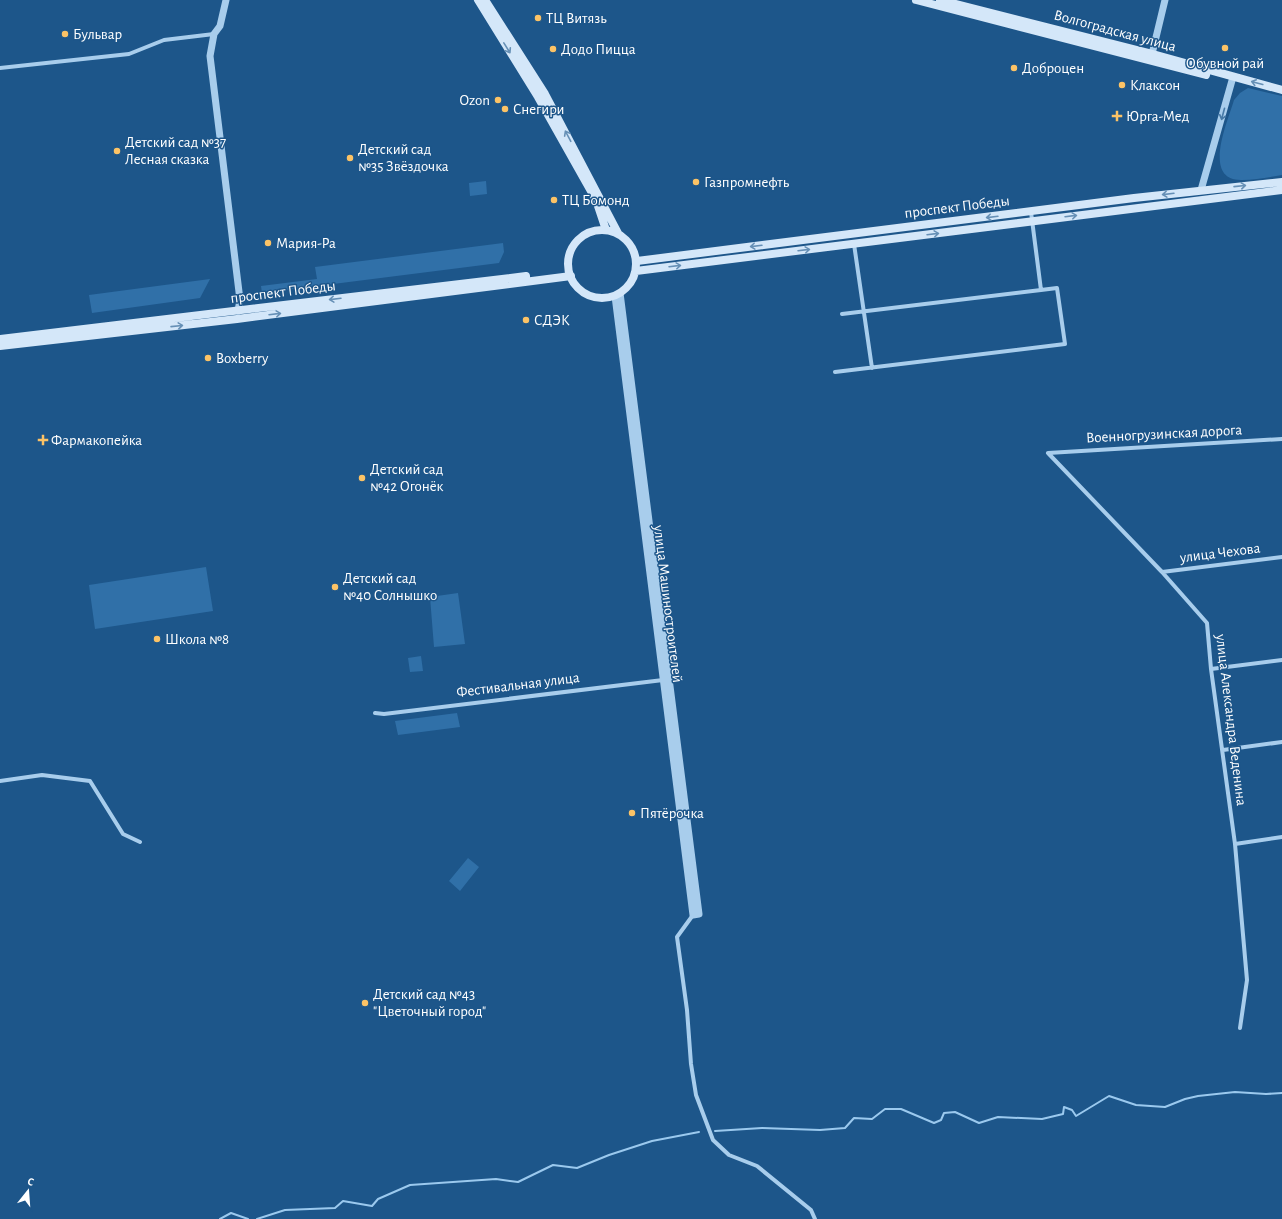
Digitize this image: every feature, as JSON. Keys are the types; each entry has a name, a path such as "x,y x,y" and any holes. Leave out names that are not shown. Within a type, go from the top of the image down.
{"main road":[{"path":"478,0 538,98 596,200 606,230"},
{"path":"485,0 545,94 618,233"},
{"path":"916,0 1232,79"},
{"name":"Волгоградская улица","path":"940,0 1152,54 1232,79 1282,90"},
{"name":"проспект Победы","path":"637,261 1201,190 1282,182"},
{"path":"1201,190 1204,200"},
{"path":"636,271 1282,190"},
{"path":"596,230 606,230 618,233 627,240 634,250 637,261 636,271 632,280 626,289 617,294 596,298 586,294 578,288 570,274 568,261 571,250 577,241 585,234 596,230"},
{"path":"0,346 237,319 570,274"},
{"name":"проспект Победы","path":"0,339 570,274"}],"street":[{"path":"226,0 220,26 214,34 210,56 240,300 238,311"},
{"path":"1152,54 1166,0"},
{"path":"0,68 129,54 164,40 214,34"},
{"path":"1201,190 1232,79"},
{"path":"1031,212 1041,290"},
{"path":"854,244 872,368"},
{"path":"836,372 1065,344 1057,288 842,314"},
{"path":"617,294 699,914 693,915 677,937 688,1017 691,1064 696,1095 704,1121 713,1140 720,1148 728,1155 757,1166 811,1210 815,1219"},
{"name":"улица Машиностроителей","path":"617,294 663,680 693,915"},
{"name":"Военногрузинская дорога","path":"1048,452 1282,439"},
{"name":"улица Александра Веденина","path":"1048,452 1162,572 1207,623 1211,669 1235,844 1247,980 1240,1028"},
{"name":"улица Чехова","path":"1162,572 1282,557"},
{"path":"1211,669 1282,660"},
{"name":"Фестивальная улица","path":"375,713 387,714 663,680"},
{"path":"1223,750 1282,742"},
{"path":"0,780 42,776 90,781 123,834 140,842"},
{"path":"1235,844 1282,837"}],"shaded area":[{"path":"1248,88 1282,96 1282,175 1242,180 1230,178 1223,171 1220,161 1220,148 1223,135 1234,100 1240,93"},
{"path":"486,181 487,194 470,196 469,183"},
{"path":"503,243 504,252 499,263 262,293 261,286 317,279 315,267"},
{"path":"210,279 200,298 92,313 89,295"},
{"path":"206,567 213,611 95,629 89,585"},
{"path":"458,593 465,644 434,647 430,597"},
{"path":"421,656 423,671 410,672 408,658"},
{"path":"457,713 460,727 398,735 395,721"},
{"path":"468,858 479,867 460,891 449,881"}],"waterway":[{"path":"715,1131 762,1128 820,1130 845,1128 854,1118 872,1119 885,1109 901,1109 934,1123 941,1120 944,1113 955,1112 979,1123 998,1117 1042,1119 1063,1114 1064,1107 1072,1110 1076,1116 1109,1096 1136,1105 1165,1107 1185,1099 1198,1096 1235,1092 1266,1094 1282,1093"},
{"path":"257,1219 285,1210 335,1208 343,1201 372,1206 378,1199 410,1185 496,1179 518,1182 553,1165 577,1168 609,1155 652,1141 699,1132"},
{"path":"220,1219 231,1213 248,1219"}],"place":[{"name":"ТЦ Витязь","path":"538,18"},
{"name":"Бульвар","path":"65,34"},
{"name":"Обувной рай","path":"1225,48"},
{"name":"Додо Пицца","path":"553,49"},
{"name":"Доброцен","path":"1014,68"},
{"name":"Клаксон","path":"1122,85"},
{"name":"Ozon","path":"498,100"},
{"name":"Снегири","path":"505,109"},
{"name":"Юрга-Мед","path":"1117,116"},
{"name":"Детский сад №37 Лесная сказка","path":"117,151"},
{"name":"Детский сад №35 Звёздочка","path":"350,158"},
{"name":"Газпромнефть","path":"696,182"},
{"name":"ТЦ Бомонд","path":"554,200"},
{"name":"Мария-Ра","path":"268,243"},
{"name":"СДЭК","path":"526,320"},
{"name":"Boxberry","path":"208,358"},
{"name":"Фармакопейка","path":"43,440"},
{"name":"Детский сад №42 Огонёк","path":"362,478"},
{"name":"Детский сад №40 Солнышко","path":"335,587"},
{"name":"Школа №8","path":"157,639"},
{"name":"Пятёрочка","path":"632,813"},
{"name":"Детский сад №43 \"Цветочный город\"","path":"365,1003"}]}
